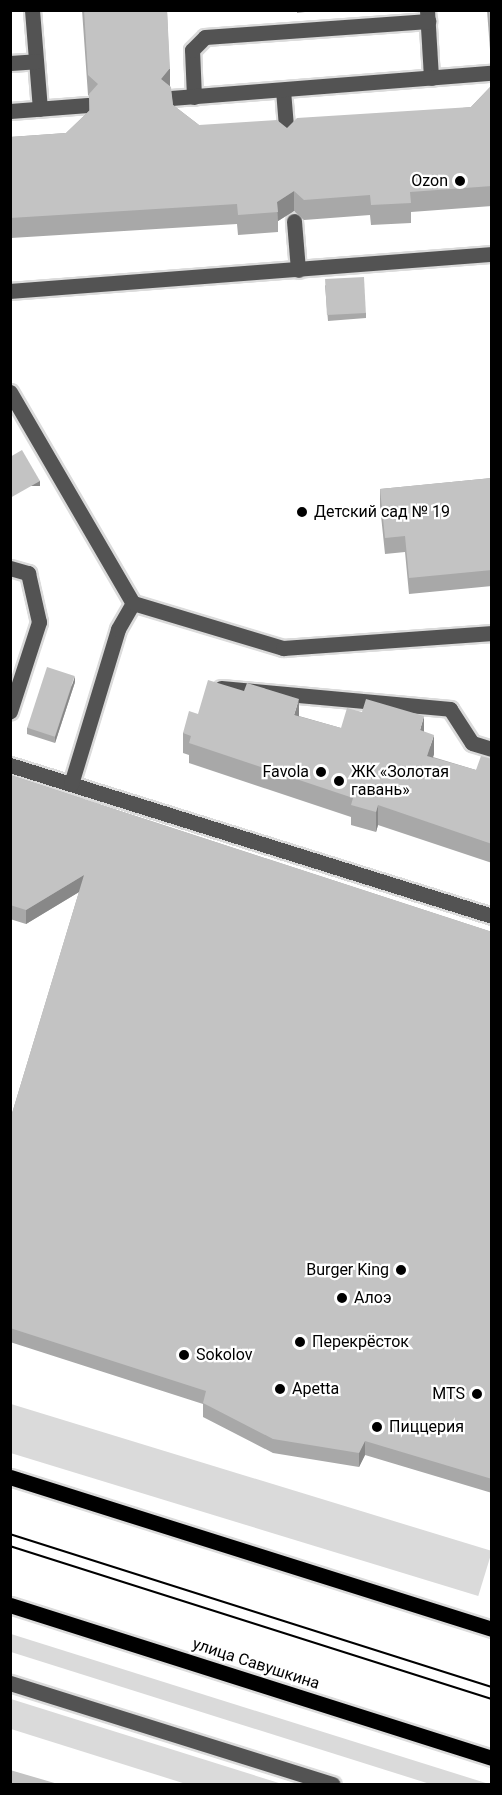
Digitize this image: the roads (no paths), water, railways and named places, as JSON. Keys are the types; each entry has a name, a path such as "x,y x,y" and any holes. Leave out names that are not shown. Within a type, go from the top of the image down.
{"main road":[{"path":"10,1477 492,1629"},
{"name":"улица Савушкина","path":"10,1605 492,1758"}],"lane":[{"path":"32,10 40,109"},
{"path":"194,97 192,50 205,37 427,16 431,78"},
{"path":"10,63 36,61"},
{"path":"171,98 491,73"},
{"path":"283,90 287,139"},
{"path":"10,111 88,105"},
{"path":"294,221 297,270"},
{"path":"10,291 492,254"},
{"path":"10,392 134,603 283,648 492,633"},
{"path":"10,567 28,573 39,622 10,711"},
{"path":"70,784 118,629 134,603"},
{"path":"213,687 450,709 472,743 492,749"},
{"path":"10,765 492,916"},
{"path":"10,1683 333,1785"}],"tram line":[{"path":"10,1534 492,1687"},
{"path":"10,1546 492,1699"}],"place":[{"name":"Ozon","path":"460,181"},
{"name":"Детский сад № 19","path":"302,512"},
{"name":"Favola","path":"321,772"},
{"name":"ЖК «Золотая гавань»","path":"339,781"},
{"name":"Burger King","path":"401,1270"},
{"name":"Алоэ","path":"342,1298"},
{"name":"Перекрёсток","path":"300,1342"},
{"name":"Sokolov","path":"184,1355"},
{"name":"Apetta","path":"280,1389"},
{"name":"MTS","path":"477,1394"},
{"name":"Пиццерия","path":"377,1427"}]}
